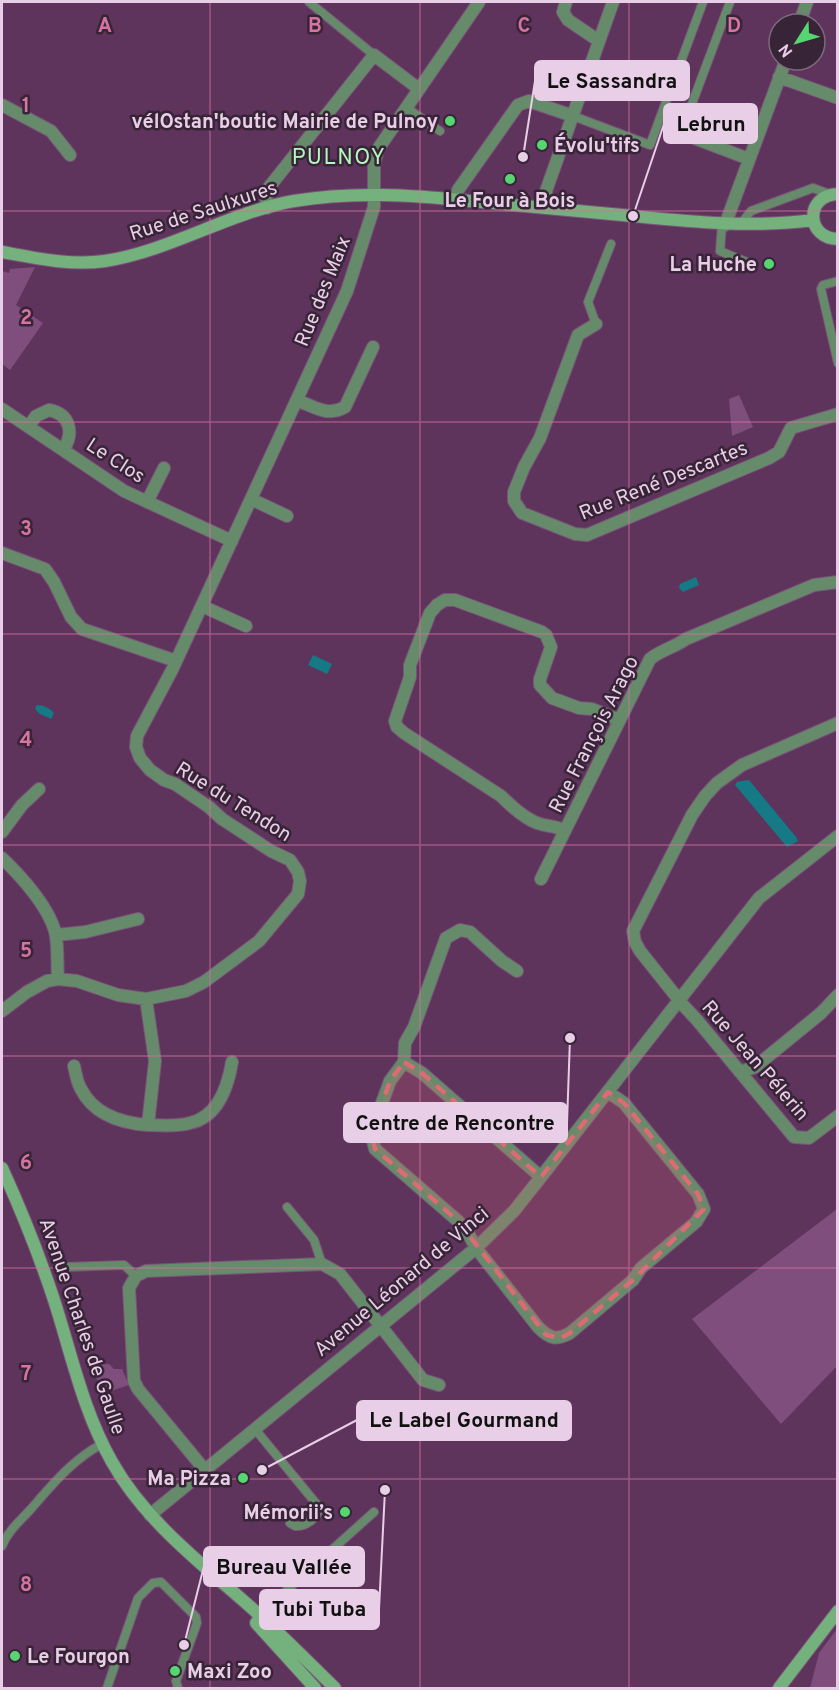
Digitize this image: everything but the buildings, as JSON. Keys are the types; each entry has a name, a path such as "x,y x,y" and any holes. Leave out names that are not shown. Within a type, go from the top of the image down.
{"street":[{"name":"Rue des Maix","path":"176,661 347,291 372,215 375,195 374,166 378,149 479,2"},
{"path":"566,2 563,12 568,20 599,41"},
{"path":"547,207 546,191 613,2"},
{"path":"267,208 266,191 374,55 419,89"},
{"path":"724,225 781,72"},
{"path":"779,77 837,98"},
{"path":"456,199 458,190 518,105 529,101 573,116"},
{"path":"2,105 51,131 70,155"},
{"path":"677,132 749,159"},
{"path":"833,194 817,203 813,220 823,236 837,239"},
{"name":"Rue de Saulxures","path":"2,252 53,260 105,261 267,208 293,201 339,195 456,199 724,225 783,224 813,220"},
{"name":"Rue René Descartes","path":"596,324 578,335 540,438 524,467 514,492 514,501 522,513 574,534 587,535 769,458 779,452 790,428 837,414"},
{"path":"297,400 324,412 337,411 345,407 373,347"},
{"name":"Le Clos","path":"2,409 124,491 232,541"},
{"name":"Le Clos","path":"29,426 36,416 49,410 63,415 70,430 69,441 64,449"},
{"name":"Le Clos","path":"147,502 164,468"},
{"path":"251,499 287,516"},
{"path":"2,553 45,569 71,617 82,629 176,661"},
{"name":"Rue François Arago","path":"541,879 651,659 686,639 814,585 837,582"},
{"path":"565,831 555,825 537,823 509,805 501,796 404,734 397,727 396,714 430,614 437,605 446,600 454,600 542,632 546,635 551,647 540,685 552,698 579,708 592,709 619,720"},
{"path":"202,606 246,626"},
{"name":"Rue du Tendon","path":"58,979 77,981 118,995 146,999 186,991 204,982 259,941 298,894 300,881 291,860 271,851 222,819 209,807 175,784 164,780 150,770 140,758 136,747 137,735 176,661"},
{"name":"Rue Jean Pélerin","path":"837,723 733,771 705,796 692,815 633,931 640,951 794,1137 809,1138 837,1116"},
{"path":"2,832 22,805 39,789"},
{"name":"Avenue Léonard de Vinci","path":"150,1515 476,1248 513,1211 542,1177 759,898 837,836"},
{"path":"2,858 38,899 50,919 56,935 58,979 46,981 37,986 2,1011"},
{"path":"56,935 85,932 138,919"},
{"path":"517,971 501,961 470,932 460,930 446,938 414,1027 405,1043 404,1062 390,1081 370,1133 375,1149 458,1221 476,1248 538,1327 552,1338 561,1338 570,1333 624,1288 641,1268 696,1222 704,1209 698,1194 624,1103 608,1092"},
{"path":"740,1072 755,1067 821,1013 837,995"},
{"path":"146,999 155,1061 148,1125"},
{"path":"74,1066 80,1088 87,1099 104,1114 125,1123 148,1125 192,1123 204,1116 216,1106 228,1087 232,1062"},
{"path":"404,1062 422,1073 542,1177"},
{"name":"Avenue Charles de Gaulle","path":"2,1168 31,1232 84,1400 102,1444 121,1477 150,1515 208,1571 229,1596 335,1689"},
{"path":"204,1469 138,1389 134,1381 129,1288 136,1276 146,1271 322,1264 340,1274 423,1380 440,1385"},
{"path":"785,1685 837,1611"},
{"name":"Avenue Charles de Gaulle","path":"256,1618 315,1688"}],"lane":[{"path":"309,2 374,55"},
{"path":"573,116 650,145 703,2"},
{"path":"677,132 730,2"},
{"path":"407,108 440,131"},
{"path":"740,225 751,211 813,188 833,194"},
{"path":"724,225 720,251 749,263"},
{"path":"596,324 588,302 611,244"},
{"path":"837,281 823,285 820,289 837,363"},
{"path":"287,1207 315,1240 322,1264"},
{"path":"64,1268 124,1265 136,1276"},
{"path":"254,1428 320,1508 317,1515 305,1525 295,1527 290,1523"},
{"path":"2,1546 7,1534 62,1474 87,1452 102,1444"},
{"path":"256,1618 374,1512"},
{"path":"107,1689 138,1598 153,1583 161,1582 196,1617 176,1681 178,1689"}],"highlighted area":[{"path":"404,1062 422,1073 541,1177 608,1092 624,1103 698,1194 704,1209 633,1280 570,1333 561,1338 546,1335 458,1221 375,1149 371,1133 390,1081"}],"shaded area":[{"path":"35,267 16,305 43,323 10,370 2,364 2,271 9,273 10,269"},
{"path":"739,395 753,427 732,436 729,399"},
{"path":"696,577 699,585 683,592 679,588 680,584"},
{"path":"313,655 332,664 327,674 308,665"},
{"path":"37,705 46,707 54,713 51,719 35,709"},
{"path":"749,780 798,841 787,847 735,785 737,782"},
{"path":"837,1209 837,1366 781,1424 692,1319"},
{"path":"109,1364 114,1369 122,1369 129,1385 102,1394 92,1365"},
{"path":"837,1629 837,1688 810,1688 819,1653"}],"place":[{"name":"vélOstan'boutic Mairie de Pulnoy","path":"450,121"},
{"name":"Évolu'tifs","path":"542,145"},
{"name":"Le Sassandra","path":"523,157"},
{"name":"Le Four à Bois","path":"510,179"},
{"name":"Lebrun","path":"633,216"},
{"name":"La Huche","path":"769,264"},
{"name":"Centre de Rencontre","path":"570,1038"},
{"name":"Le Label Gourmand","path":"262,1470"},
{"name":"Ma Pizza","path":"243,1478"},
{"name":"Tubi Tuba","path":"385,1490"},
{"name":"Mémorii’s","path":"345,1512"},
{"name":"Bureau Vallée","path":"184,1645"},
{"name":"Le Fourgon","path":"15,1656"},
{"name":"Maxi Zoo","path":"175,1671"}],"district":[{"name":"PULNOY","path":"339,156"}]}
